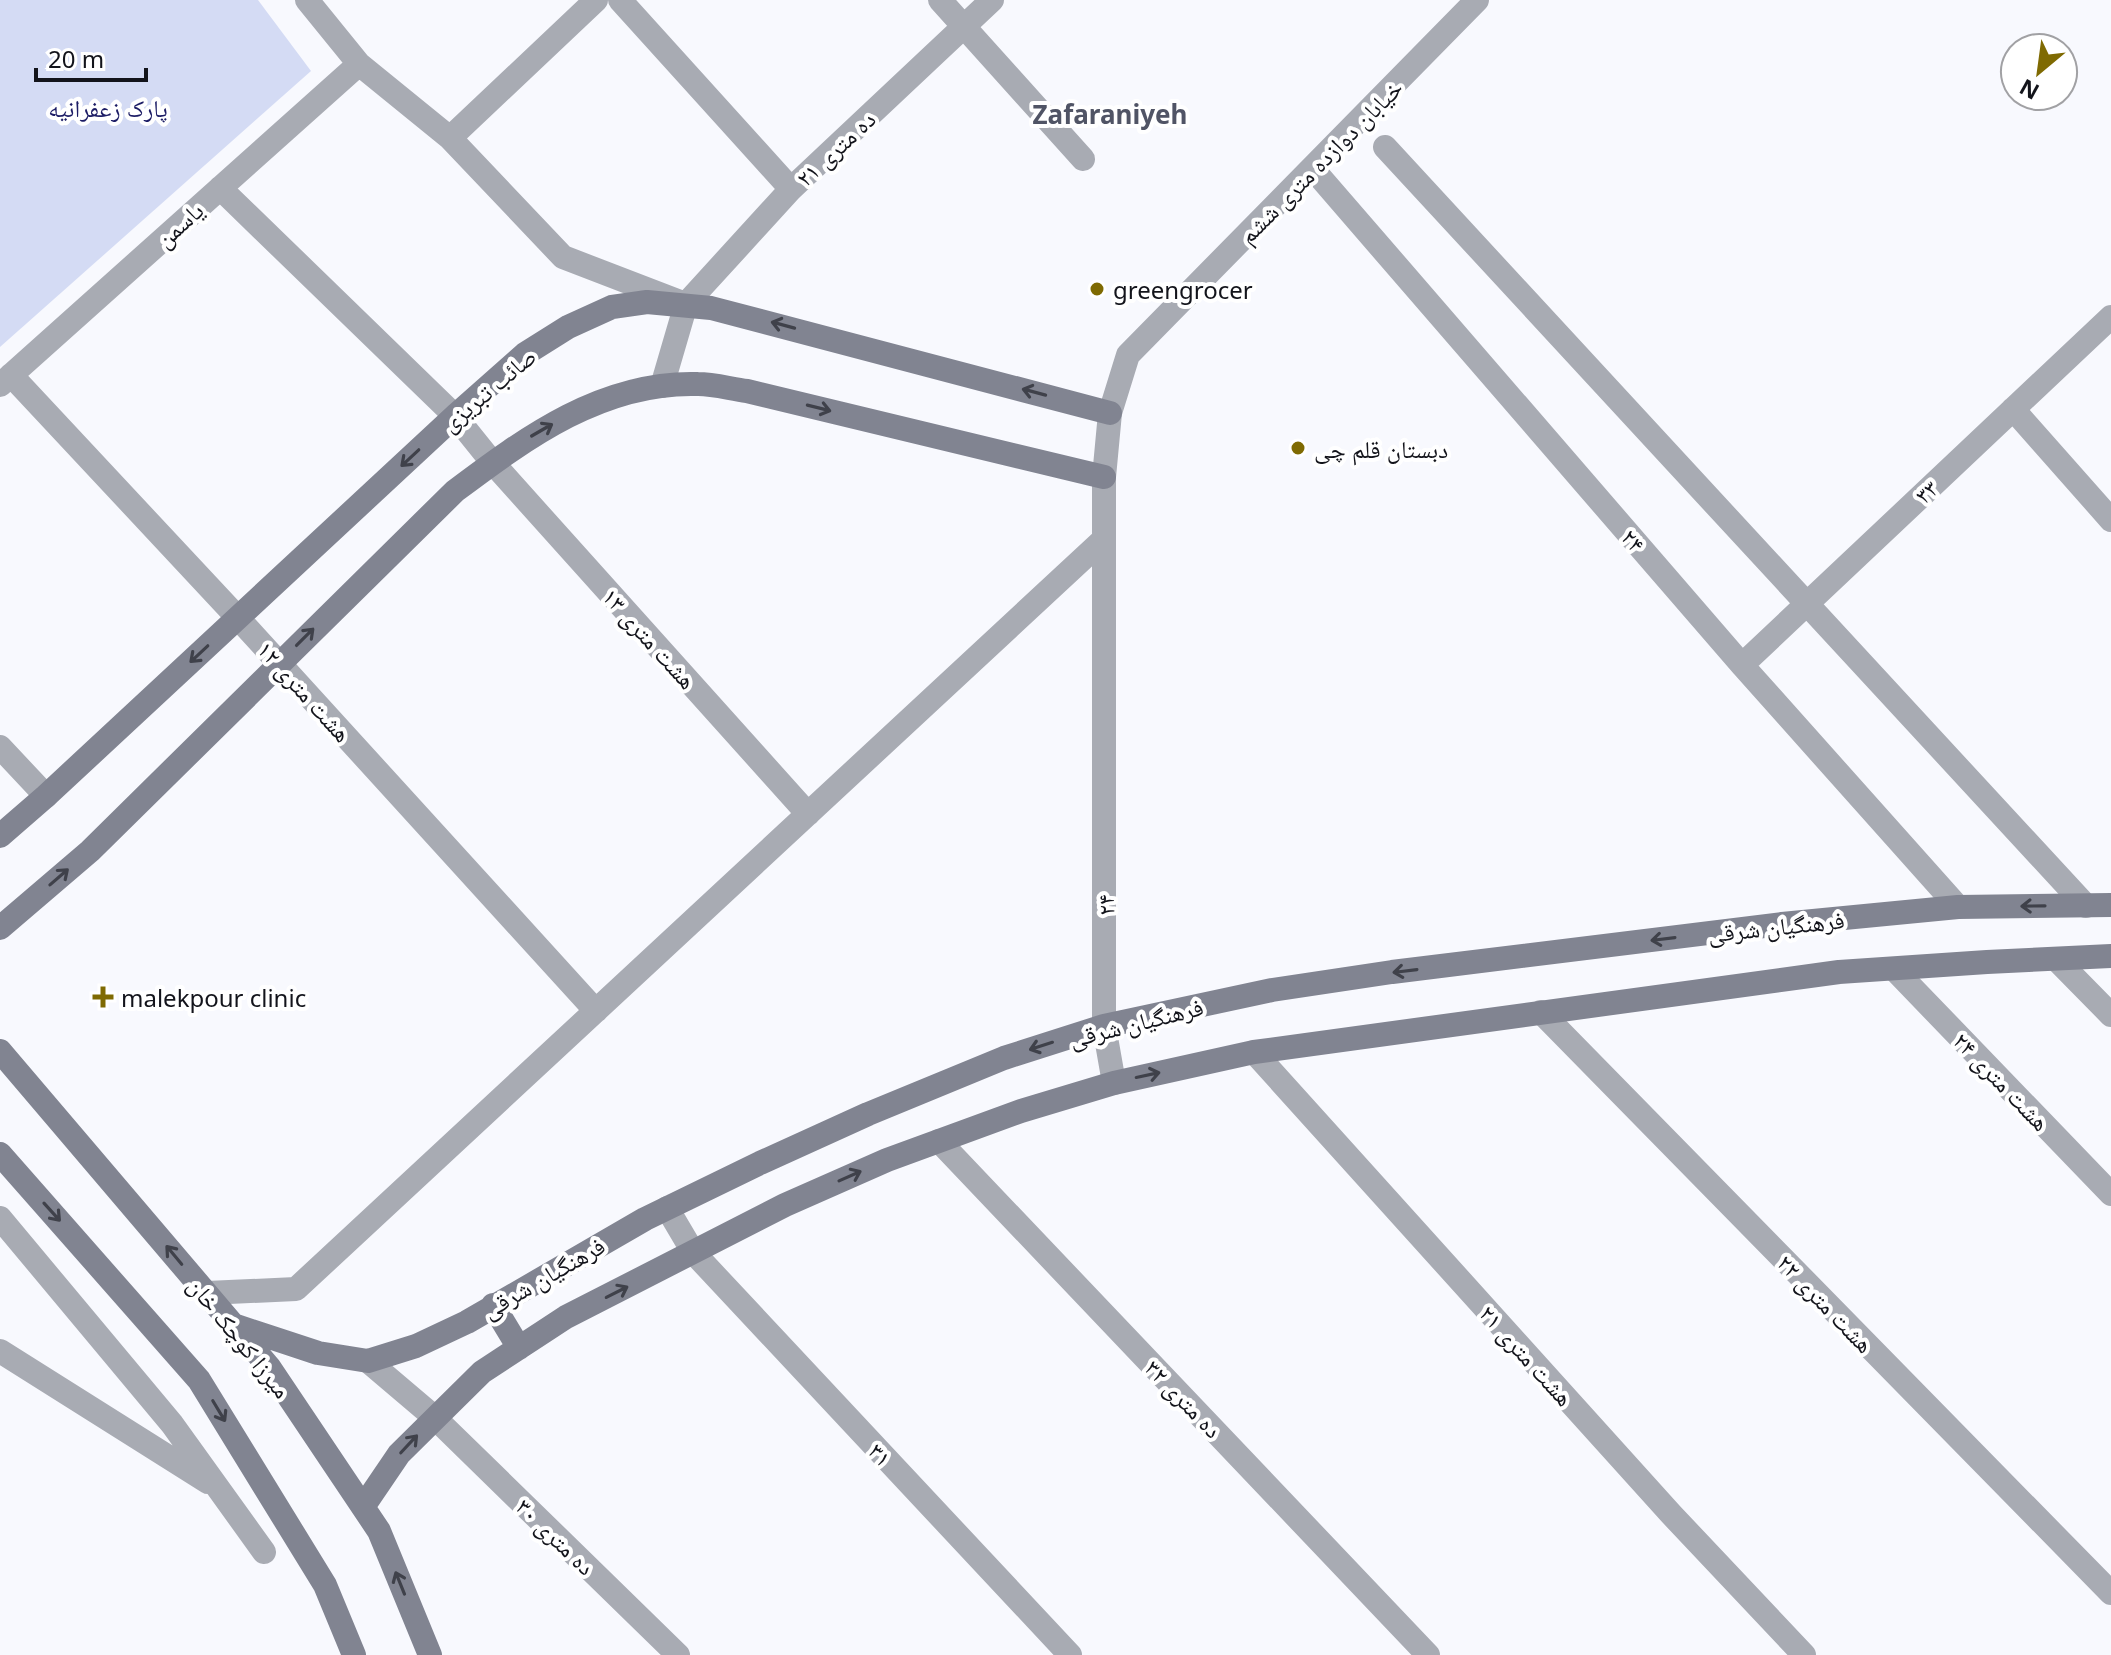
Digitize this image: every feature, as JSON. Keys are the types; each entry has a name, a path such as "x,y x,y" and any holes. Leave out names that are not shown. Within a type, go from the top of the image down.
{"street":[{"path":"307,0 359,64 450,138 563,257 686,304 662,386"},
{"path":"450,138 596,0"},
{"path":"620,0 791,189"},
{"path":"940,0 1083,159"},
{"name":"ده متری ۲۱","path":"686,304 791,189 992,0"},
{"name":"خیابان دوازده متری ششم","path":"1128,355 1313,169 1469,3"},
{"name":"یاسمن","path":"5,380 359,64"},
{"path":"1385,147 2086,906"},
{"name":"۲۴","path":"1313,169 1742,665 1958,907"},
{"path":"220,188 455,416"},
{"name":"صائب تبریزی","path":"0,836 525,354 568,327 612,307 647,302 686,304 767,321 1110,413"},
{"name":"۳۳","path":"1742,665 2111,317"},
{"name":"۲۴","path":"1114,1083 1104,1026 1104,477 1110,413 1128,355"},
{"name":"هشت متری ۱۲","path":"5,380 238,618 596,1011"},
{"path":"0,928 90,851 455,491 513,447 581,407 629,392 699,384 747,391 1104,477"},
{"path":"2013,409 2111,520"},
{"name":"هشت متری ۱۳","path":"455,416 492,462 808,814"},
{"path":"207,1293 296,1289 1104,539"},
{"path":"0,747 46,796"},
{"name":"فرهنگیان شرقی","path":"233,1325 318,1353 368,1361 416,1346 467,1322 667,1208 868,1114 1004,1058 1104,1026 1272,990 1392,972 1782,924 1958,907 2111,905"},
{"name":"فرهنگیان شرقی","path":"363,1507 399,1454 482,1372 566,1317 785,1205 887,1160 1021,1111 1114,1083 1254,1052 1839,972 2111,956"},
{"path":"2056,959 2111,1015"},
{"name":"هشت متری ۲۴","path":"1894,969 2111,1194"},
{"name":"هشت متری ۲۲","path":"1541,1012 2111,1593"},
{"name":"میرزا کوچک خان","path":"0,1051 269,1367 379,1531 430,1655"},
{"name":"هشت متری ۲۱","path":"1254,1052 1660,1502 1804,1655"},
{"name":"ده متری ۳۲","path":"939,1141 1428,1655"},
{"path":"0,1154 199,1380 325,1585 354,1655"},
{"name":"۳۱","path":"667,1208 693,1252 1070,1655"},
{"path":"0,1218 172,1424 264,1552"},
{"path":"493,1305 519,1348"},
{"path":"0,1351 221,1490"},
{"name":"ده متری ۳۰","path":"368,1361 434,1417 678,1655"}],"green space":[{"name":"پارک زعفرانیه","path":"0,0 258,0 311,71 0,347"}],"place":[{"name":"greengrocer","path":"1097,289"},
{"name":"دبستان قلم چی","path":"1298,448"},
{"name":"malekpour clinic","path":"103,997"}],"district":[{"name":"Zafaraniyeh","path":"1110,114"}]}
